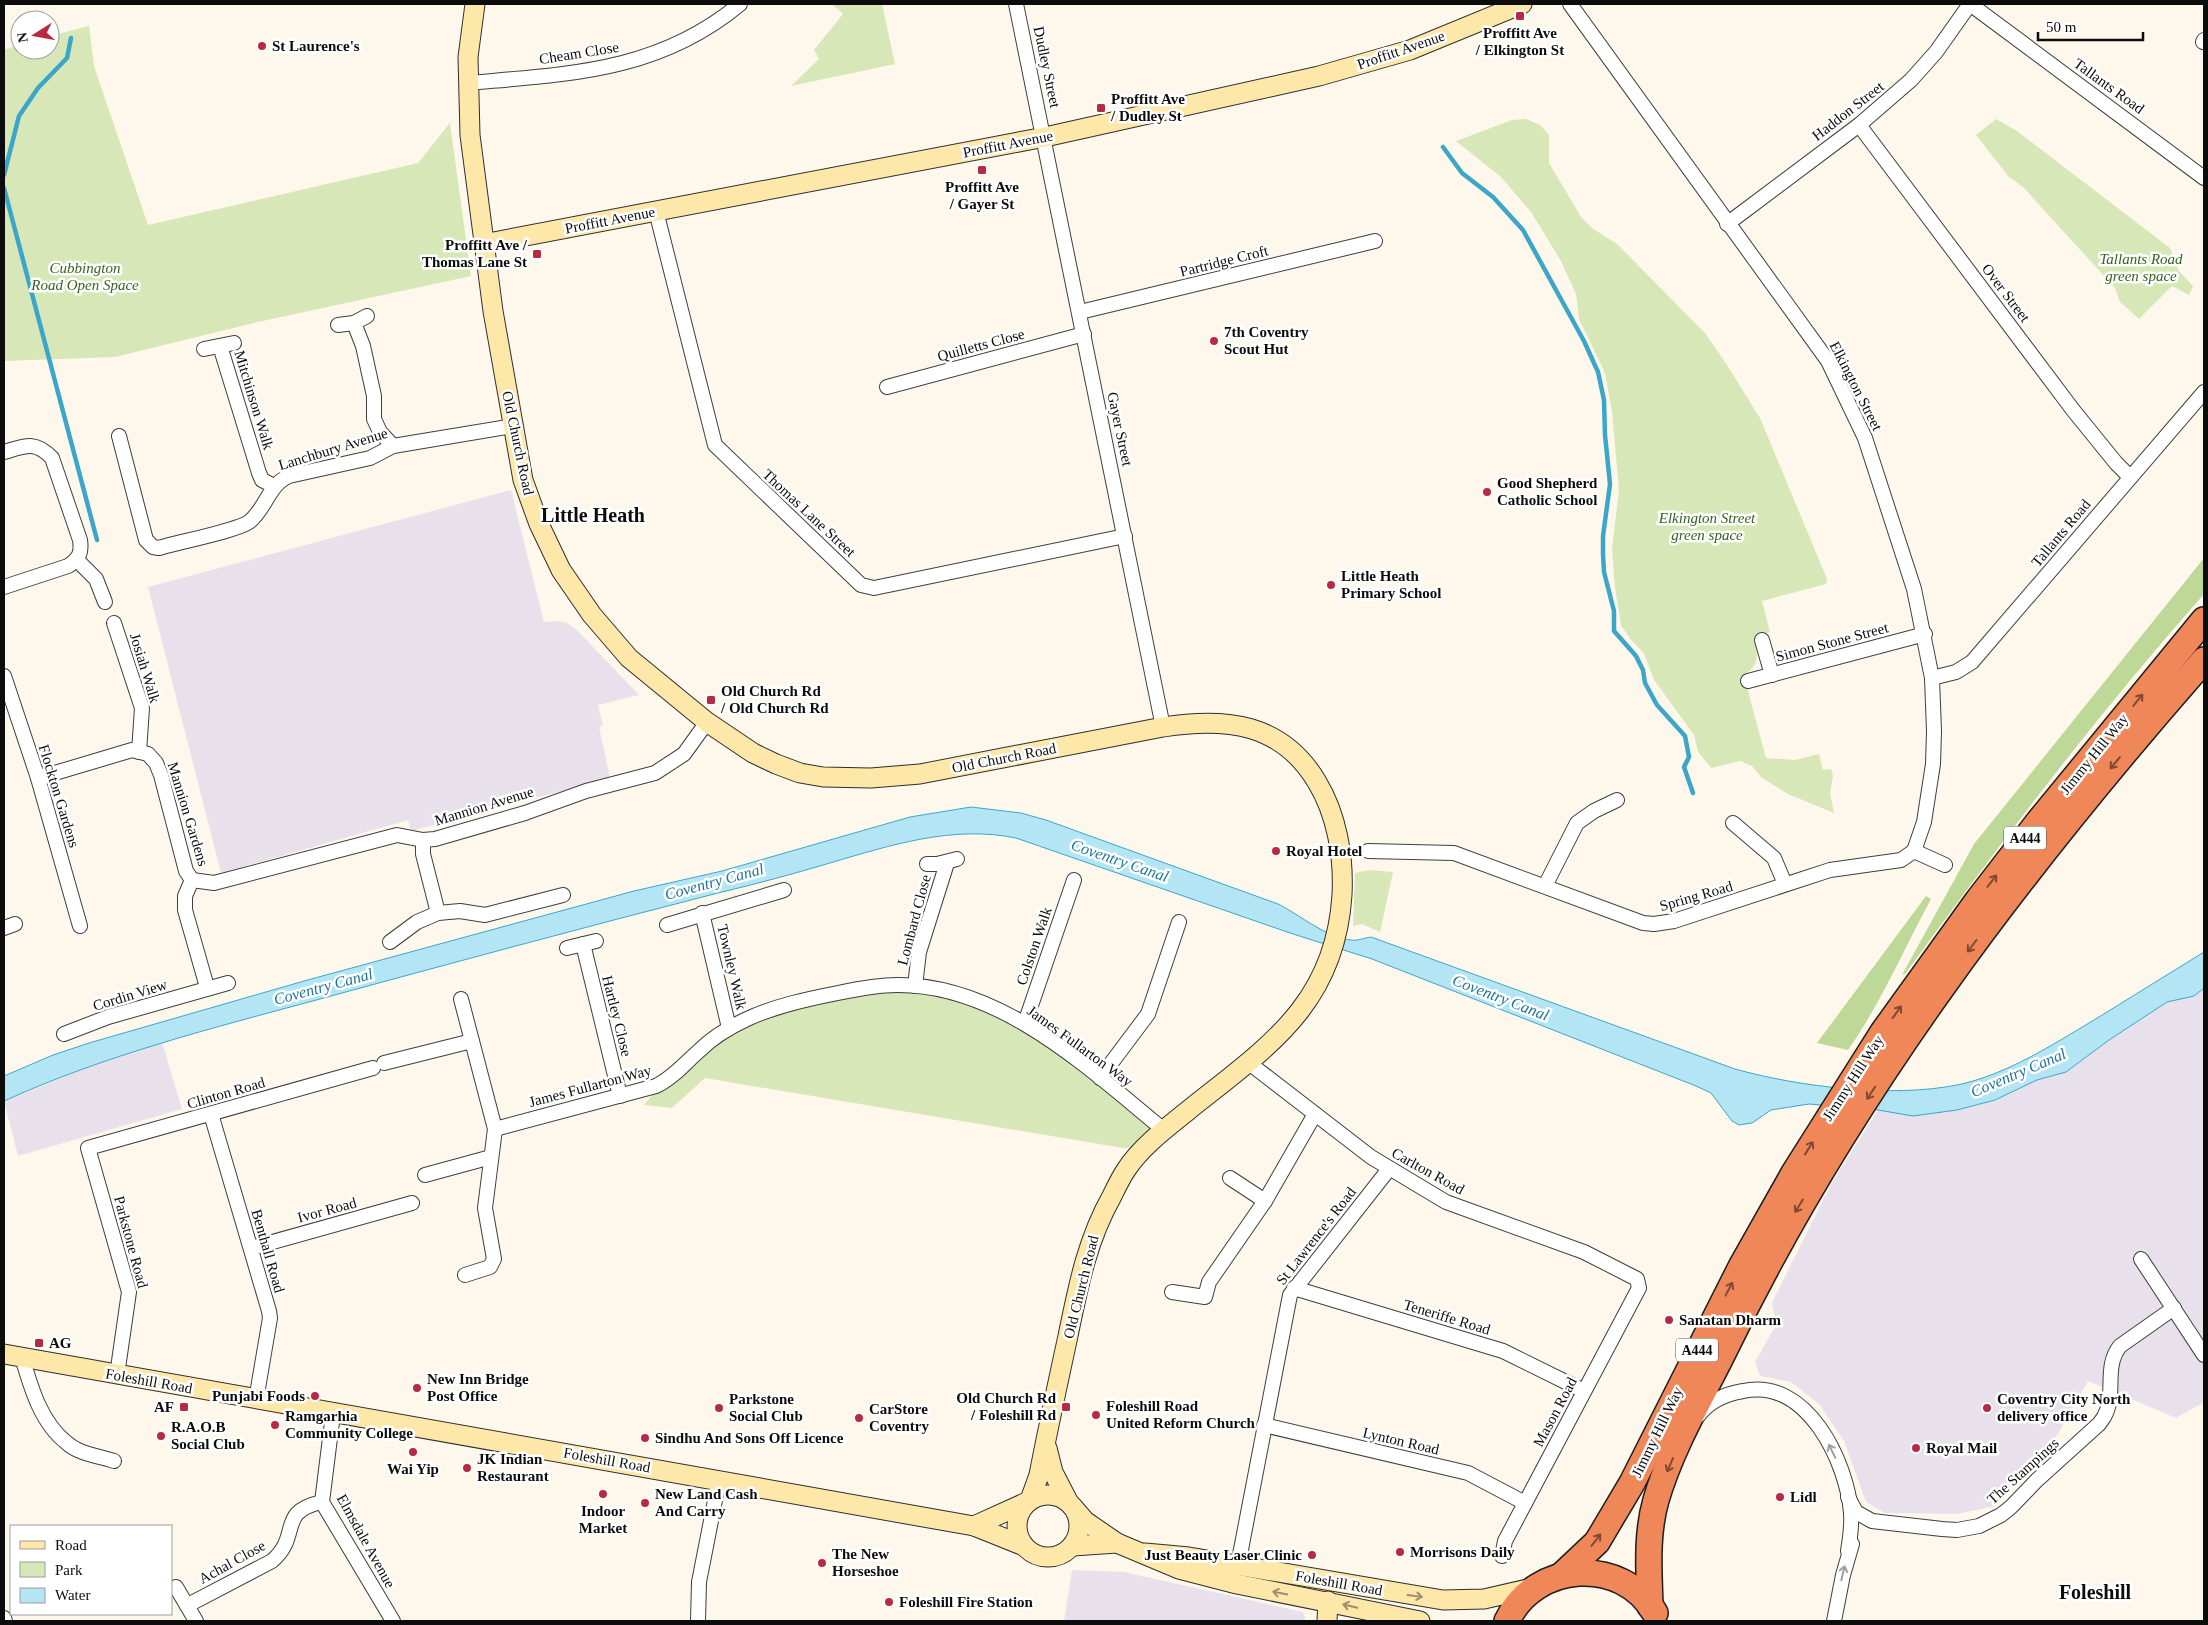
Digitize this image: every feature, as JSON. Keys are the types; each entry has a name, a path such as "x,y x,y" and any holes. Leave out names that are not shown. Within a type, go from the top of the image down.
{"highway":[{"name":"Jimmy Hill Way","path":"1562,1575 1596,1542 1632,1483 1732,1283 1794,1173 1860,1067 1978,900 2039,821 2204,620"},
{"name":"Jimmy Hill Way","path":"1657,1616 1649,1551 1652,1519 1661,1485 1771,1256 1888,1066 1971,948 2069,818 2204,660"},
{"path":"1507,1621 1513,1609 1532,1588 1562,1575 1586,1573 1609,1577 1635,1590 1657,1616"}],"main road":[{"name":"Old Church Road","path":"475,4 470,32 468,83 470,135 483,244 512,426 523,480 533,510 549,547 576,592 629,658 707,722 776,764 800,773 844,779 920,774 1192,722 1222,722 1249,727 1272,736 1293,751 1311,771 1329,807 1334,821 1342,864 1341,911 1334,945 1323,973 1286,1030 1249,1063 1164,1130 1127,1168 1092,1236 1082,1271 1039,1474 1029,1501"},
{"name":"Proffitt Avenue","path":"483,244 1045,137 1366,64 1410,50 1522,4"},
{"name":"Foleshill Road","path":"4,1354 333,1414 974,1526 1001,1539 1024,1546"},
{"name":"Old Church Road","path":"1046,1442 1053,1472 1070,1505"},
{"path":"974,1526 1037,1496 1053,1495 1070,1505 1079,1522 1078,1533 1072,1546 1055,1557 1044,1557 1035,1555 1024,1546 1016,1529 1018,1516 1029,1501"},
{"name":"Foleshill Road","path":"1070,1505 1085,1521 1117,1543 1189,1572 1237,1584 1420,1621"},
{"name":"Foleshill Road","path":"1072,1546 1117,1543"},
{"name":"Foleshill Road","path":"1145,1553 1238,1565 1443,1600 1484,1599 1532,1588"},
{"path":"1327,1621 1328,1601"}],"street":[{"name":"Cheam Close","path":"468,83 604,68 640,59 703,30 740,4"},
{"name":"Dudley Street","path":"1016,4 1045,137"},
{"name":"Elkington Street","path":"1570,4 1727,224 1800,320 1828,362 1865,438 1914,589 1925,634 1932,678 1933,764 1924,822 1914,851"},
{"name":"Haddon Street","path":"1727,224 1858,125 1911,80 1936,52 1970,4"},
{"name":"Tallants Road","path":"1970,4 2204,178"},
{"name":"Over Street","path":"1858,125 2073,410 2116,463 2130,477"},
{"name":"Gayer Street","path":"1045,137 1164,727"},
{"name":"Thomas Lane Street","path":"656,211 715,445 861,585 874,588 1125,536"},
{"name":"Partridge Croft","path":"1080,312 1375,241"},
{"path":"338,325 354,323 367,316"},
{"path":"354,323 363,346 374,396 374,419 380,432 393,446"},
{"name":"Quilletts Close","path":"887,387 1084,334"},
{"name":"Mitchinson Walk","path":"204,349 234,343"},
{"name":"Mitchinson Walk","path":"220,346 259,474 262,480 274,486"},
{"name":"Tallants Road","path":"1932,678 1956,672 1972,662 2204,392"},
{"name":"Lanchbury Avenue","path":"119,436 146,540 153,547 159,548 248,522 274,486 289,476 370,458 393,446 512,426"},
{"path":"4,452 29,445 43,448 52,458 82,551 77,560 68,566 4,587"},
{"path":"77,560 96,579 105,602"},
{"name":"Josiah Walk","path":"114,623 142,708 140,752"},
{"name":"Simon Stone Street","path":"1748,682 1925,634"},
{"path":"1762,640 1772,675"},
{"name":"Flockton Gardens","path":"4,676 38,778 80,926"},
{"name":"Mannion Avenue","path":"192,880 214,883 397,835 423,840 435,839 525,813 586,791 655,773 684,754 707,722"},
{"path":"38,778 132,750 140,752"},
{"name":"Mannion Gardens","path":"140,752 148,754 156,763 186,871 192,880"},
{"path":"1545,886 1578,823 1594,810 1617,800"},
{"path":"1733,823 1774,858 1785,884"},
{"path":"423,840 423,854 438,913"},
{"name":"Spring Road","path":"1368,850 1454,853 1643,923 1654,924 1674,921 1830,870 1902,860 1914,851"},
{"path":"1914,851 1945,865"},
{"name":"Lombard Close","path":"915,986 918,958 952,861 927,864"},
{"path":"192,880 185,896 185,910 207,987"},
{"name":"Colston Walk","path":"1025,1023 1074,880"},
{"name":"Townley Walk","path":"667,925 784,890"},
{"path":"390,942 417,922 438,913 460,911 485,915 563,895"},
{"name":"Townley Walk","path":"702,913 729,1028"},
{"path":"1100,1078 1148,1014 1180,922"},
{"name":"Hartley Close","path":"568,948 590,942 620,1096"},
{"name":"Cordin View","path":"64,1034 108,1018 228,982"},
{"name":"James Fullarton Way","path":"495,1130 665,1082 701,1048 729,1028 764,1012 829,994 880,986 915,986 972,1000 1025,1023 1100,1078 1164,1130"},
{"path":"462,999 495,1130 485,1208 494,1259 490,1267 465,1275"},
{"name":"Clinton Road","path":"88,1148 472,1041"},
{"name":"Carlton Road","path":"1249,1063 1389,1169 1446,1202 1584,1252 1638,1279 1639,1283"},
{"name":"Benthall Road","path":"211,1114 270,1318 256,1400"},
{"path":"1172,1292 1205,1297 1209,1282 1265,1202 1315,1114"},
{"name":"Parkstone Road","path":"88,1148 129,1292 117,1375"},
{"path":"425,1176 491,1158"},
{"name":"St Lawrence's Road","path":"1238,1565 1288,1300 1294,1288 1389,1169"},
{"path":"1230,1178 1265,1202"},
{"name":"Ivor Road","path":"251,1248 412,1203"},
{"path":"2142,1259 2204,1355"},
{"name":"Mason Road","path":"1502,1556 1505,1542 1639,1288 1639,1283"},
{"name":"Teneriffe Road","path":"1294,1288 1504,1351 1584,1391"},
{"name":"The Stampings","path":"1872,1521 1957,1530 1979,1526 2001,1515 2104,1417 2110,1404 2111,1364 2114,1352 2174,1308"},
{"path":"22,1358 36,1400 50,1426 67,1444 83,1452 114,1461"},
{"path":"1684,1434 1701,1412 1716,1399 1729,1395 1757,1389 1788,1397 1801,1406 1817,1424 1835,1457 1848,1497 1856,1512 1872,1521 1862,1527 1848,1551"},
{"name":"Elmsdale Avenue","path":"333,1414 322,1502 393,1621"},
{"name":"Lynton Road","path":"1264,1425 1468,1473 1526,1503"},
{"path":"698,1621 699,1582 719,1480"},
{"path":"1834,1621 1852,1528 1848,1497"},
{"name":"Achal Close","path":"188,1606 272,1561 283,1551 288,1542 291,1521 300,1509 322,1502"},
{"path":"176,1587 196,1621"}],"shaded area":[{"path":"511,490 544,622 557,621 567,623 576,629 639,695 598,705 603,726 599,727 610,778 411,831 408,820 221,873 148,587"},
{"path":"2204,988 2204,1402 2176,1418 2088,1381 2048,1451 1996,1506 1957,1514 1885,1513 1866,1502 1844,1441 1819,1404 1791,1382 1760,1376 1755,1362 1776,1325 1772,1303 1831,1184 1878,1110 1913,1116 1975,1106 1995,1100 2037,1080 2066,1072 2109,1040 2167,1002 2194,996"},
{"path":"162,1042 182,1109 18,1156 4,1101 96,1064"},
{"path":"1072,1570 1124,1572 1303,1612 1306,1621 1064,1621"}],"green space":[{"path":"832,4 882,4 895,64 791,86 819,59 814,50 843,14"},
{"name":"Cubbington Road Open Space","path":"89,26 94,66 148,225 418,163 450,123 471,276 258,322 115,357 4,361 4,50 10,48 10,60 60,60 60,33"},
{"name":"Elkington Street green space","path":"1526,119 1540,125 1549,135 1549,163 1581,217 1592,228 1617,244 1705,333 1760,418 1827,579 1826,584 1762,601 1770,632 1754,637 1757,658 1753,667 1745,674 1748,681 1748,691 1766,758 1795,760 1819,754 1823,770 1831,769 1833,776 1830,793 1834,813 1788,794 1762,778 1752,766 1740,761 1711,768 1698,752 1694,735 1654,680 1644,653 1631,640 1621,625 1615,588 1612,549 1619,490 1612,412 1605,373 1579,319 1576,294 1561,261 1531,212 1501,177 1456,141 1512,120"},
{"name":"Tallants Road green space","path":"1996,119 2017,131 2170,248 2179,271 2193,286 2189,295 2172,286 2139,319 2120,302 2115,288 2023,187 2009,177 1976,135"},
{"path":"2204,558 2204,594 2087,733 2013,828 1905,974 1902,975 1974,844"},
{"path":"1369,870 1393,872 1380,932 1362,924 1353,926 1355,873"},
{"path":"1926,896 1931,899 1882,995 1848,1050 1817,1043"},
{"path":"899,987 956,999 1024,1026 1159,1130 1136,1148 1123,1148 705,1078 672,1108 644,1105 658,1088 721,1037 795,1005"}],"water":[{"name":"Coventry Canal","path":"971,807 1021,813 1046,820 1278,904 1333,935 1351,940 1371,937 1735,1069 1788,1081 1846,1089 1904,1091 1957,1085 2011,1067 2045,1049 2204,952 2204,988 2194,996 2167,1002 2109,1040 2066,1072 2037,1080 1995,1100 1957,1110 1913,1116 1878,1110 1809,1104 1771,1110 1752,1123 1739,1125 1732,1121 1711,1093 1696,1086 1372,959 1290,933 1016,838 969,834 946,835 876,850 774,879 568,932 240,1021 120,1056 4,1101 4,1076 53,1055 89,1043 304,981 634,891 722,871 910,817"}],"waterway":[{"path":"4,175 19,116 38,88 67,58 71,38"},
{"path":"1443,147 1462,173 1493,197 1523,230 1584,341 1598,372 1604,400 1610,484 1603,536 1604,572 1614,611 1614,631 1636,656 1643,670 1645,683 1657,705 1685,736 1689,757 1684,767 1693,793"},
{"path":"4,188 97,540"}],"place":[{"name":"Proffitt Ave / Elkington St","path":"1520,16"},
{"name":"St Laurence's","path":"262,46"},
{"name":"Proffitt Ave / Dudley St","path":"1101,108"},
{"name":"Proffitt Ave / Gayer St","path":"982,170"},
{"name":"Proffitt Ave / Thomas Lane St","path":"537,254"},
{"name":"7th Coventry Scout Hut","path":"1214,341"},
{"name":"Good Shepherd Catholic School","path":"1487,492"},
{"name":"Little Heath Primary School","path":"1331,585"},
{"name":"Old Church Rd / Old Church Rd","path":"711,700"},
{"name":"Royal Hotel","path":"1276,851"},
{"name":"Sanatan Dharm","path":"1669,1320"},
{"name":"AG","path":"39,1343"},
{"name":"New Inn Bridge Post Office","path":"417,1388"},
{"name":"Punjabi Foods","path":"315,1396"},
{"name":"AF","path":"184,1407"},
{"name":"Old Church Rd / Foleshill Rd","path":"1066,1407"},
{"name":"Parkstone Social Club","path":"719,1408"},
{"name":"Coventry City North delivery office","path":"1987,1408"},
{"name":"Foleshill Road United Reform Church","path":"1096,1415"},
{"name":"CarStore Coventry","path":"859,1418"},
{"name":"Ramgarhia Community College","path":"275,1425"},
{"name":"R.A.O.B Social Club","path":"161,1436"},
{"name":"Sindhu And Sons Off Licence","path":"645,1438"},
{"name":"Royal Mail","path":"1916,1448"},
{"name":"Wai Yip","path":"413,1452"},
{"name":"JK Indian Restaurant","path":"467,1468"},
{"name":"Indoor Market","path":"603,1494"},
{"name":"Lidl","path":"1780,1497"},
{"name":"New Land Cash And Carry","path":"645,1503"},
{"name":"Morrisons Daily","path":"1400,1552"},
{"name":"Just Beauty Laser Clinic","path":"1312,1555"},
{"name":"The New Horseshoe","path":"822,1563"},
{"name":"Foleshill Fire Station","path":"889,1602"}],"district":[{"name":"Little Heath","path":"593,515"},
{"name":"Foleshill","path":"2095,1592"}]}
